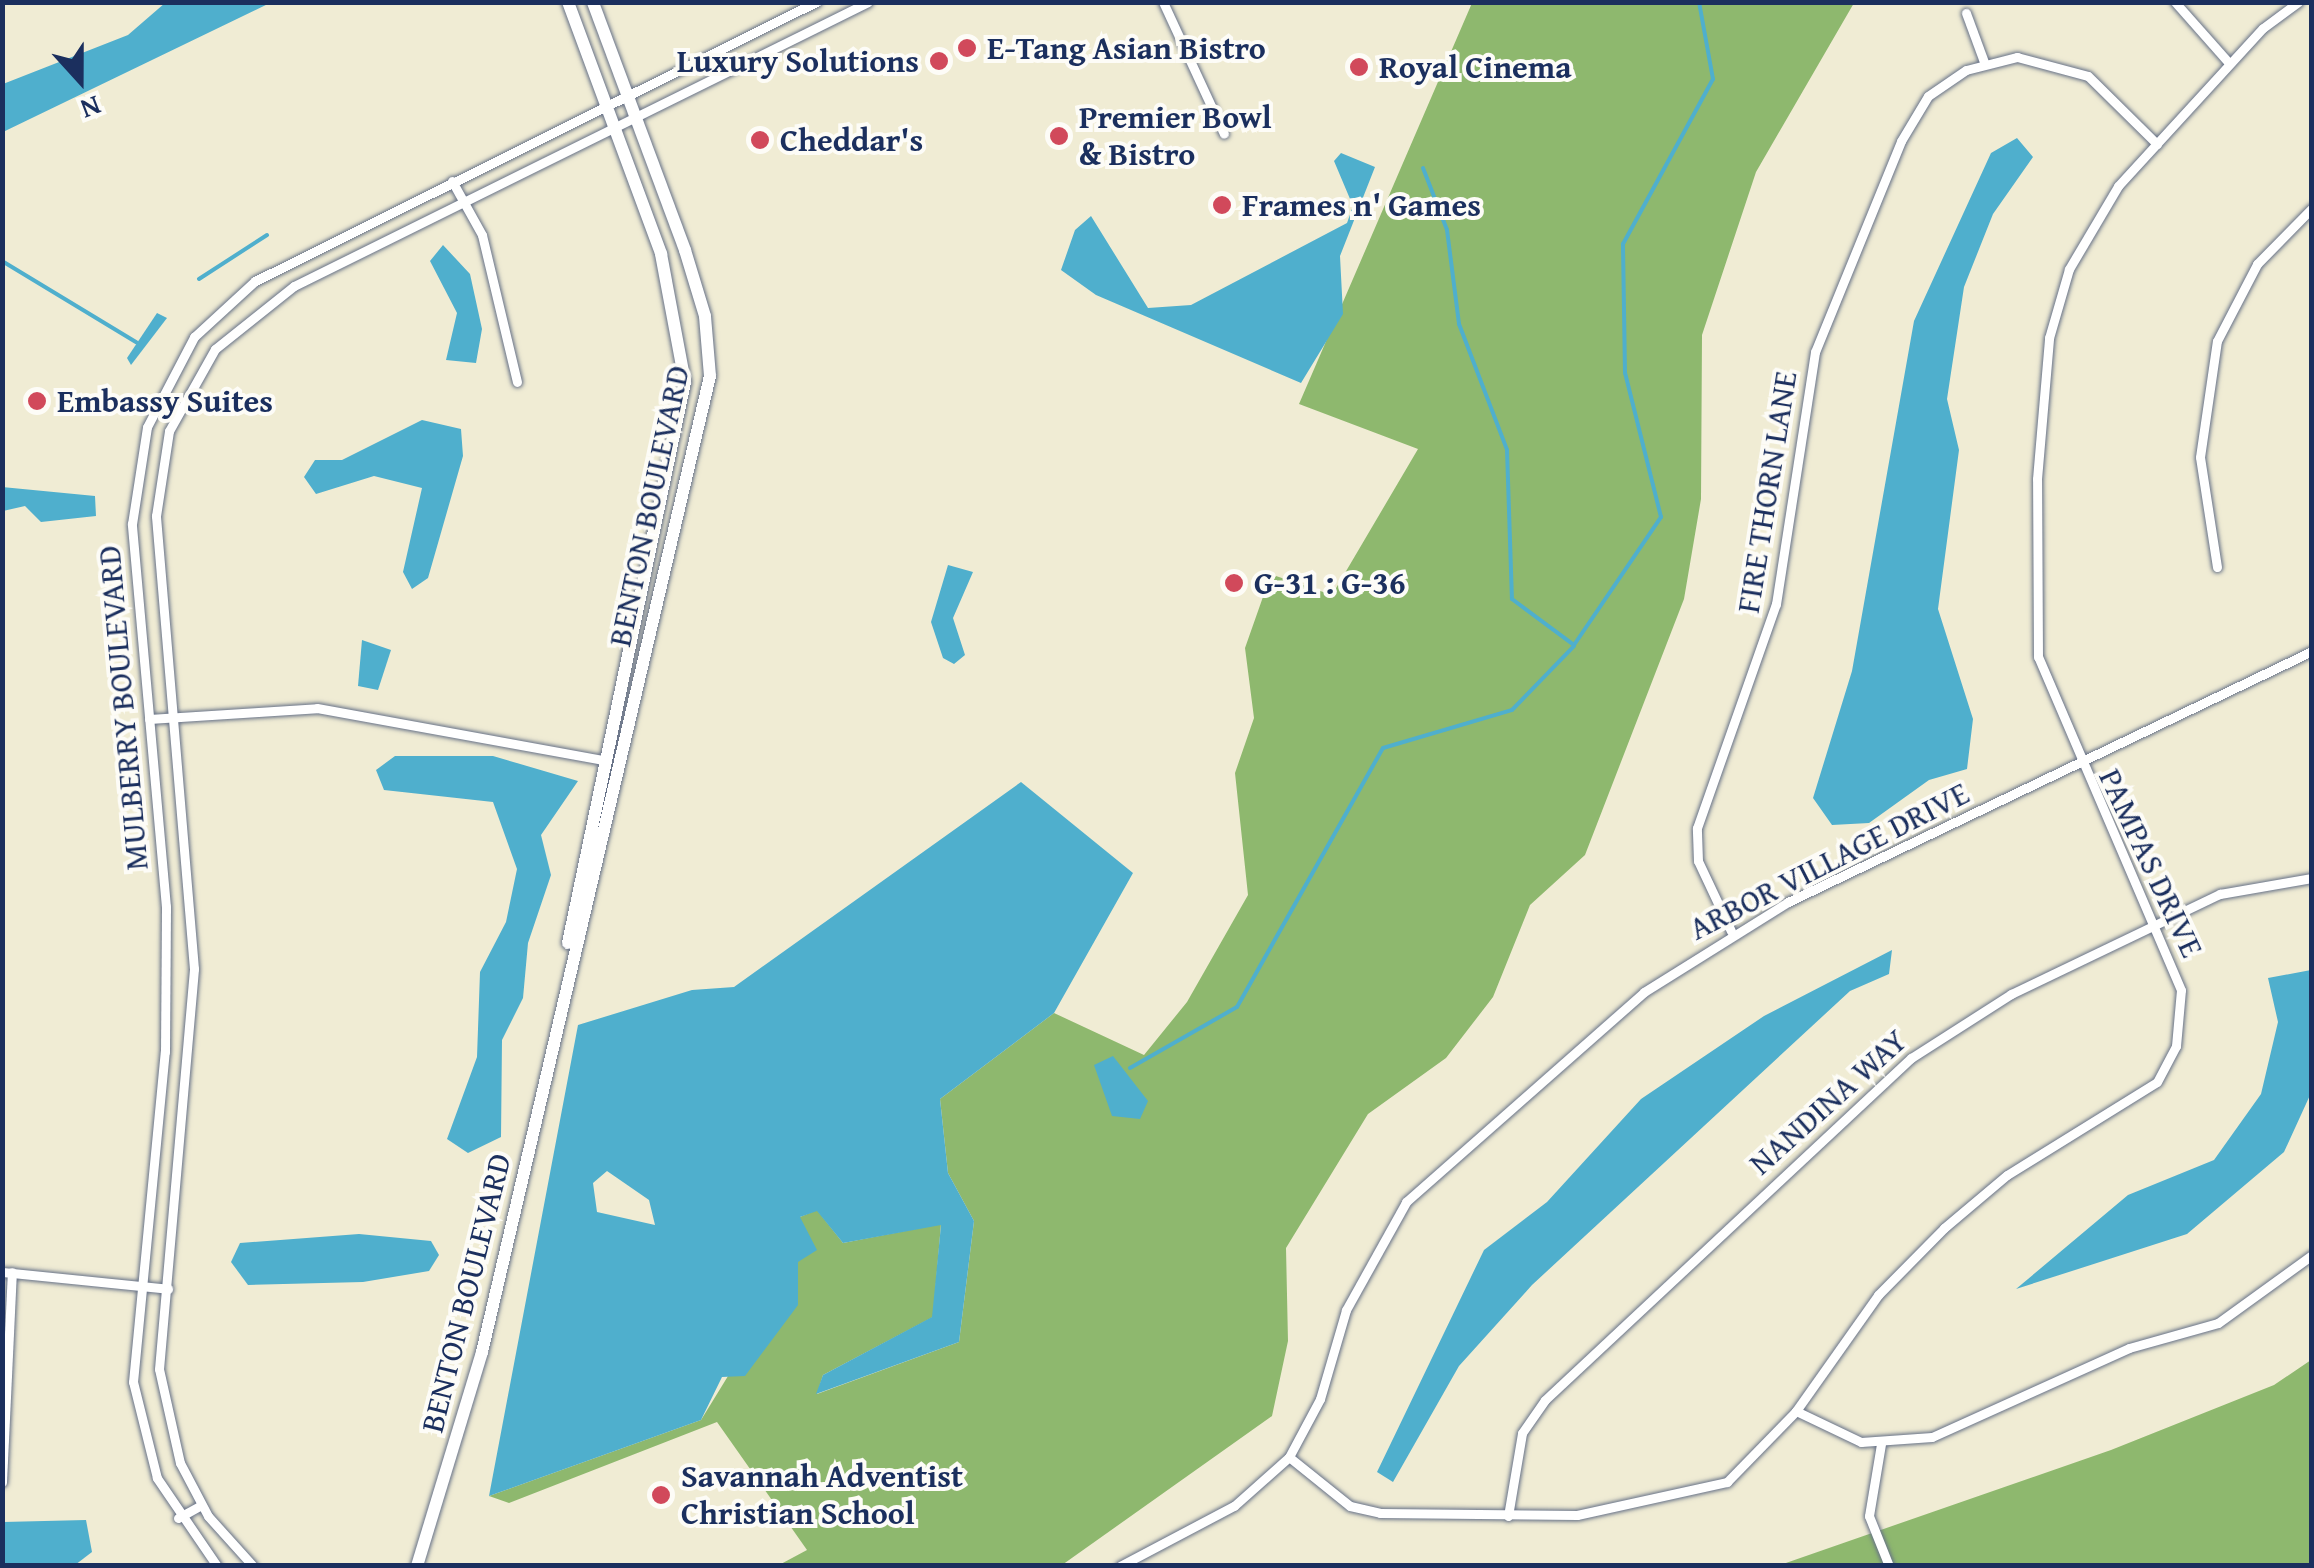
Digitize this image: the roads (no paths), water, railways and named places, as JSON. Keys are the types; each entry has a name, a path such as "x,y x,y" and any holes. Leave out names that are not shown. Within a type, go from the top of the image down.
{"street":[{"name":"BENTON BOULEVARD","path":"568,2 616,124 665,270 685,382 602,760 568,972"},
{"name":"BENTON BOULEVARD","path":"417,1566 478,1366 710,376 706,316 638,113 593,2"},
{"name":"MULBERRY BOULEVARD","path":"217,1566 178,1518 136,1404 143,1287 162,1134 166,962 134,485 170,376 194,337 255,281 629,91 816,2"},
{"path":"1164,2 1224,134"},
{"path":"2175,2 2230,63"},
{"name":"PAMPAS DRIVE","path":"1289,1457 1350,1506 1508,1516 1577,1515 1710,1488 1796,1411 1878,1295 1944,1228 2007,1175 2156,1082 2176,1046 2181,990 2155,924 2078,765 2036,636 2049,338 2087,234 2157,144 2230,63 2298,2"},
{"name":"MULBERRY BOULEVARD","path":"254,1566 202,1505 164,1416 158,1346 168,1289 194,1000 177,716 156,488 169,431 200,370 254,312 294,286 865,3"},
{"path":"1966,13 1984,62"},
{"name":"FIRE THORN LANE","path":"1731,931 1698,862 1697,828 1776,604 1815,352 1901,141 1928,96 1984,62 2052,60 2088,76 2157,144"},
{"path":"452,181 482,235 516,382"},
{"path":"2217,567 2200,456 2217,341 2257,264 2312,208"},
{"name":"ARBOR VILLAGE DRIVE","path":"1289,1457 1320,1399 1346,1310 1417,1190 1644,992 1731,931 2312,651"},
{"path":"149,719 318,708 602,760"},
{"name":"NANDINA WAY","path":"1508,1516 1522,1433 1545,1400 1862,1099 1963,1021 2155,924 2220,894 2312,878"},
{"path":"1796,1411 1828,1431 1881,1444 1932,1437 2130,1348 2218,1323 2312,1255"},
{"path":"2,1482 7,1272 168,1289"},
{"path":"1881,1444 1869,1516 1889,1566"},
{"path":"1120,1566 1234,1506 1289,1457"},
{"path":"178,1518 202,1505"}],"water":[{"path":"165,3 270,3 3,132 3,84 128,35"},
{"path":"2017,138 2033,157 1993,214 1964,287 1947,399 1959,450 1938,609 1973,719 1967,769 1929,780 1869,823 1832,825 1813,798 1852,671 1914,321 1991,153"},
{"path":"1341,153 1375,167 1340,256 1343,314 1301,383 1096,295 1061,270 1075,230 1091,216 1148,308 1191,305 1347,223 1353,206 1334,161"},
{"path":"443,245 470,274 482,329 476,363 446,360 457,313 430,261"},
{"path":"157,313 167,318 131,365 127,358"},
{"path":"422,420 461,429 463,456 428,578 412,589 403,572 422,488 374,476 316,494 304,477 315,460 342,460"},
{"path":"2,487 95,496 96,516 41,522 25,506 3,511"},
{"path":"948,565 973,572 953,618 965,655 954,664 943,658 931,622"},
{"path":"362,640 391,650 378,690 358,686"},
{"path":"395,756 493,756 578,781 541,835 551,875 528,943 523,998 502,1040 501,1137 468,1153 447,1139 477,1057 480,972 506,922 517,869 493,802 384,790 376,770"},
{"path":"1021,782 1133,873 1054,1013 940,1099 948,1173 974,1221 959,1342 816,1394 823,1375 932,1317 941,1225 843,1243 817,1211 800,1217 817,1250 798,1262 798,1305 745,1376 722,1377 701,1420 489,1496 578,1025 692,990 734,987","holes":["607,1171 649,1200 655,1225 597,1212 593,1183"]},
{"path":"1892,950 1889,974 1850,991 1532,1285 1459,1366 1393,1482 1377,1472 1484,1250 1547,1202 1641,1099 1764,1016"},
{"path":"2311,970 2311,1093 2284,1152 2187,1234 2016,1289 2128,1195 2214,1160 2261,1094 2278,1022 2268,978"},
{"path":"1113,1056 1148,1101 1140,1119 1112,1116 1094,1065"},
{"path":"359,1234 431,1241 439,1255 429,1271 363,1282 248,1285 231,1262 240,1243"},
{"path":"86,1520 92,1552 75,1565 3,1565 3,1522"}],"waterway":[{"path":"1423,168 1447,230 1459,324 1507,450 1512,599 1574,645 1661,517 1625,373 1623,244 1713,79 1699,2"},
{"path":"199,279 267,235"},
{"path":"2,261 136,342"},
{"path":"1130,1068 1237,1007 1383,748 1512,710 1574,646"}],"place":[{"name":"E-Tang Asian Bistro","path":"967,48"},
{"name":"Luxury Solutions","path":"939,61"},
{"name":"Royal Cinema","path":"1359,67"},
{"name":"Premier Bowl & Bistro","path":"1059,136"},
{"name":"Cheddar's","path":"760,140"},
{"name":"Frames n' Games","path":"1222,205"},
{"name":"Embassy Suites","path":"37,401"},
{"name":"G-31 : G-36","path":"1234,583"},
{"name":"Savannah Adventist Christian School","path":"661,1495"}]}
